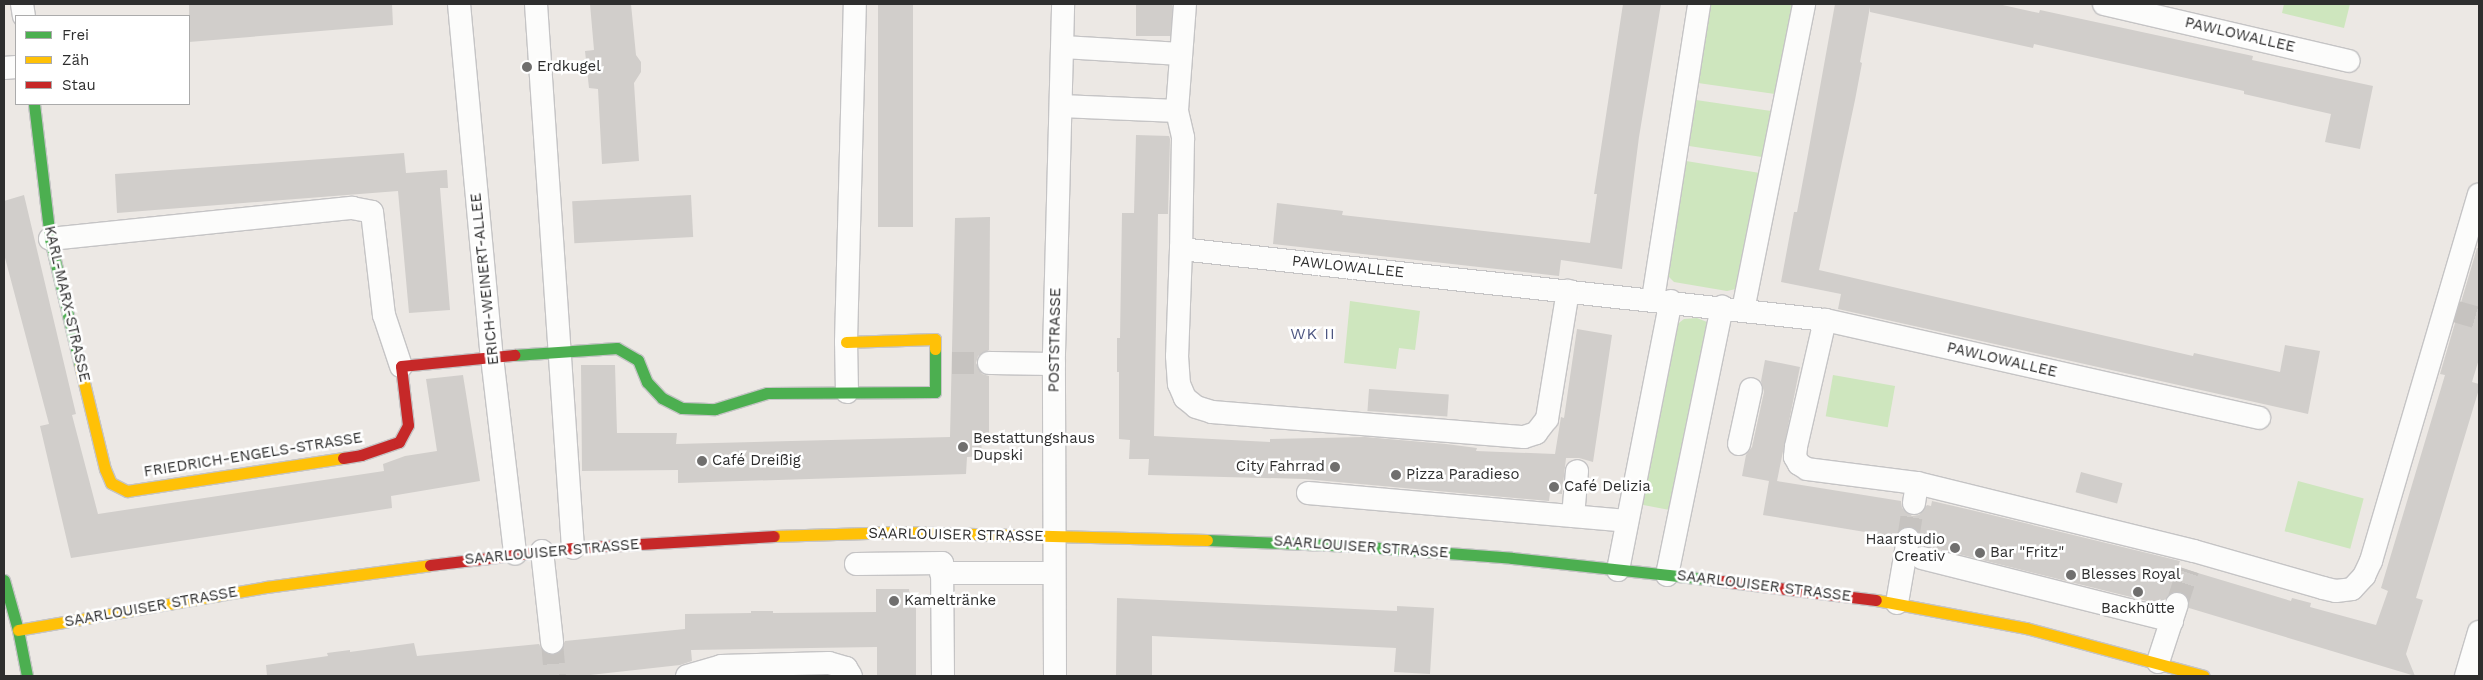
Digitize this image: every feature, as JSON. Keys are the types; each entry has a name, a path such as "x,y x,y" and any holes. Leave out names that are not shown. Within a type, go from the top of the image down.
{"street":[{"name":"ERICH-WEINERT-ALLEE","path":"459,4 492,357 515,554"},
{"path":"536,4 572,548"},
{"path":"847,392 846,342 855,4"},
{"name":"POSTSTRASSE","path":"1055,676 1054,364 1063,4"},
{"path":"1185,4 1177,111 1183,138 1181,249 1176,356 1178,384 1185,398 1196,407 1212,412 1524,437 1536,433 1547,419 1568,291"},
{"path":"1618,570 1662,300 1699,4"},
{"path":"1667,575 1804,4"},
{"name":"PAWLOWALLEE","path":"2104,4 2348,61"},
{"path":"1063,47 1181,54"},
{"name":"KARL-MARX-STRASSE","path":"34,105 50,239 105,469 111,484 127,491"},
{"path":"1061,106 1177,111"},
{"path":"1825,320 1796,447 1795,457 1799,464 1817,472 1915,493 2191,560 2336,591 2352,589 2364,576 2371,561 2406,438 2449,310 2479,195"},
{"path":"50,239 352,208 372,212 384,315 401,366 560,350 617,348 638,360 647,382 662,398 682,408 715,409 767,394 935,392 943,363 934,338 846,342"},
{"name":"PAWLOWALLEE","path":"1181,249 1662,300 1825,320 2259,418"},
{"path":"989,363 1054,364"},
{"name":"FRIEDRICH-ENGELS-STRASSE","path":"127,491 361,455 399,442 408,426 401,366"},
{"path":"1739,444 1751,389"},
{"path":"1573,516 1578,471"},
{"path":"1308,493 1627,521"},
{"name":"SAARLOUISER STRASSE","path":"18,630 266,586 515,554 572,548 786,535 881,533 1354,546 1512,558 1797,589 1897,603 2026,628 2158,662 2204,676"},
{"path":"1897,603 1908,539"},
{"path":"542,551 552,642"},
{"path":"1922,558 2174,612 2158,662"},
{"path":"856,564 942,563 943,676"},
{"path":"941,574 1054,573"},
{"path":"4,580 18,630 27,676"},
{"path":"2466,676 2479,632"},
{"path":"687,676 721,666 829,663 846,668 851,676"}],"green space":[{"path":"1708,4 1796,4 1740,288 1727,291 1674,282 1666,274","holes":["1698,83 1775,94 1771,111 1696,100","1689,146 1762,157 1760,173 1686,161"]},
{"path":"2284,4 2350,4 2344,28 2282,13"},
{"path":"1350,301 1420,311 1415,350 1399,348 1396,369 1344,363"},
{"path":"1697,318 1707,322 1711,332 1675,511 1638,504 1675,326 1684,319"},
{"path":"1833,375 1895,386 1888,427 1826,416"},
{"path":"2298,481 2364,499 2350,549 2285,531"}],"building":[{"path":"189,4 392,4 393,25 190,42"},
{"path":"590,4 631,4 636,55 641,62 641,72 634,83 639,161 602,164 598,89 589,88 585,51 594,50"},
{"path":"878,4 913,4 913,227 878,227"},
{"path":"1136,4 1172,4 1172,36 1136,36"},
{"path":"1623,4 1661,4 1639,137 1622,269 1561,260 1559,276 1273,244 1277,203 1343,211 1342,215 1590,243 1597,194 1594,194"},
{"path":"1835,4 1998,4 2039,13 2040,10 2253,56 2252,60 2373,86 2360,149 2325,142 2331,114 2244,94 2244,91 2034,44 2033,48 1870,12 1870,7 1855,100 1819,270 2193,356 2194,353 2280,372 2285,345 2320,351 2308,414 1838,309 1841,294 1781,282 1794,212 1797,212"},
{"path":"1136,135 1169,136 1170,139 1168,214 1158,214 1154,436 1270,442 1270,439 1365,437 1446,444 1477,448 1476,451 1555,454 1561,417 1564,418 1577,329 1612,335 1593,462 1579,458 1566,458 1562,494 1550,493 1549,501 1305,479 1148,475 1149,459 1129,459 1130,440 1119,439 1117,338 1120,338 1122,213 1134,213"},
{"path":"404,153 406,173 447,170 448,188 440,188 450,310 409,313 398,191 117,213 115,174"},
{"path":"24,195 76,414 72,415 98,514 384,471 383,464 405,456 437,451 426,379 463,375 480,481 391,496 392,508 71,558 40,426 49,424 4,254 4,201"},
{"path":"691,195 693,237 574,243 572,201"},
{"path":"990,217 989,350 978,356 976,363 982,374 989,376 989,437 981,437 982,456 967,457 966,474 678,483 678,470 582,471 581,365 615,365 617,433 677,433 676,444 950,437 955,218"},
{"path":"2477,248 2479,248 2479,359 2472,382 2479,384 2479,389 2416,598 2423,600 2406,654 2415,676 2189,608 2187,596 2181,591 2169,594 2163,605 1922,545 1920,534 1911,526 1903,527 1895,537 1763,515 1769,481 1742,476 1746,455 1752,447 1764,392 1761,381 1765,360 1800,367 1777,481 1901,501 1902,508 1912,516 1919,515 1927,505 1931,506 1932,501 1971,510 2180,561 2178,567 2291,601 2292,598 2311,603 2310,607 2376,625 2388,591 2381,588 2445,375 2440,374"},
{"path":"1369,389 1449,395 1447,417 1367,411"},
{"path":"2081,472 2123,483 2117,503 2076,492"},
{"path":"876,589 909,589 910,597 916,597 916,676 877,676 877,647 691,650 692,661 680,665 581,676 267,676 266,665 328,656 327,653 350,650 350,652 414,643 417,656 539,644 542,650 553,655 560,652 565,641 685,629 685,614 751,613 751,611 773,611 773,613 876,612"},
{"path":"1117,598 1397,611 1397,606 1434,608 1430,674 1394,672 1396,648 1152,636 1152,676 1116,676"}],"tunnel":[{"path":"2454,311 2479,318"},
{"path":"952,363 989,363"},
{"path":"1908,539 1914,503"},
{"path":"2177,604 2188,570"},
{"path":"552,642 555,676"}],"traffic: fast":[{"path":"34,105 50,239 80,366"},
{"path":"514,355 617,348 638,360 647,382 662,398 682,408 715,409 767,393 935,392 935,349"},
{"path":"1207,540 1354,546 1512,558 1713,580"},
{"path":"4,580 18,630 27,676"}],"traffic: slow":[{"path":"846,342 935,339 935,349"},
{"path":"80,366 105,469 111,483 127,491 343,458"},
{"path":"774,536 898,532 1207,540"},
{"path":"18,630 266,587 430,565"},
{"path":"1876,600 2026,628 2204,676"}],"traffic: jam":[{"path":"343,458 361,455 399,442 408,425 401,366 514,355"},
{"path":"430,565 573,548 774,536"},
{"path":"1713,580 1876,600"}],"place":[{"name":"Erdkugel","path":"527,67"},
{"name":"Bestattungshaus Dupski","path":"963,447"},
{"name":"Café Dreißig","path":"702,461"},
{"name":"City Fahrrad","path":"1335,467"},
{"name":"Pizza Paradieso","path":"1396,475"},
{"name":"Café Delizia","path":"1554,487"},
{"name":"Haarstudio Creativ","path":"1955,548"},
{"name":"Bar \"Fritz\"","path":"1980,553"},
{"name":"Blesses Royal","path":"2071,575"},
{"name":"Backhütte","path":"2138,592"},
{"name":"Kameltränke","path":"894,601"}],"district":[{"name":"WK II","path":"1313,334"}]}
